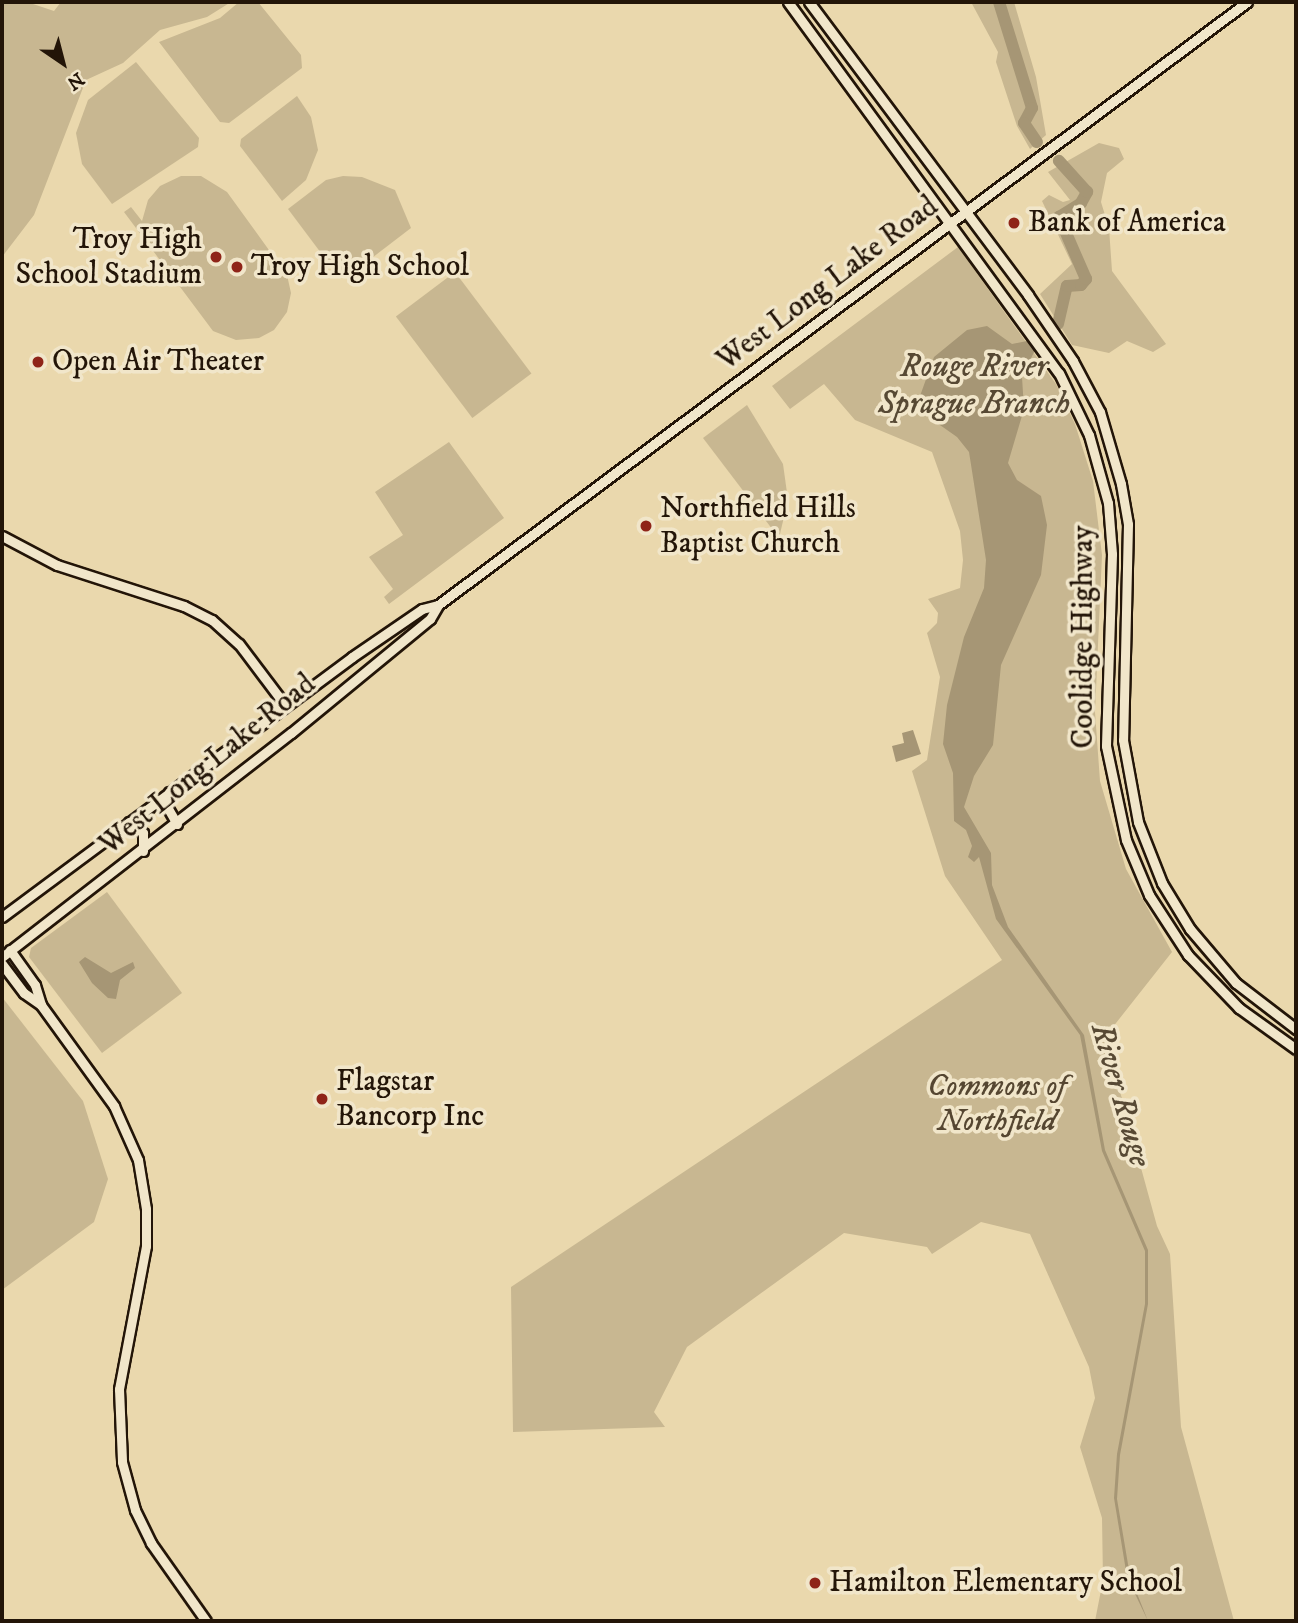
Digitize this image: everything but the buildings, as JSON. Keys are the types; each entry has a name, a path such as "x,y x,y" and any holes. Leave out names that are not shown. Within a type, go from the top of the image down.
{"main road":[{"name":"Coolidge Highway","path":"788,2 1027,324 1059,373 1089,435 1108,503 1112,554 1106,736 1112,788 1126,840 1149,895 1188,955 1245,1013 1296,1049"},
{"name":"Coolidge Highway","path":"809,2 1030,298 1100,412 1123,494 1129,571 1123,740 1132,800 1148,853 1176,908 1207,951 1259,1004 1296,1029"},
{"name":"West Long Lake Road","path":"2,957 177,824 429,619 438,605 1247,2"},
{"path":"882,128 891,131 901,125"},
{"path":"896,148 906,143 917,147"},
{"path":"1013,305 1022,307 1030,298"},
{"path":"1027,324 1035,316 1044,319"},
{"path":"2,536 57,565 197,612 233,637 285,705"},
{"name":"West Long Lake Road","path":"2,918 285,705 422,609 438,605"},
{"path":"373,643 380,649 380,659"},
{"path":"170,791 166,805 177,824"},
{"path":"129,822 143,833 143,851"},
{"path":"10,950 35,985 41,1005"},
{"path":"2,964 24,993 41,1005 114,1106 138,1160 147,1235 119,1389 121,1454 144,1531 206,1621"}],"green space":[{"path":"2,2 27,2 54,11 61,2 231,2 207,17 160,30 123,63 86,80 34,215 2,257"},
{"path":"239,2 258,2 301,55 302,68 229,123 220,122 159,42 220,18"},
{"path":"971,2 1014,2 1036,77 1046,135 1030,149 1017,126 996,62 998,52"},
{"path":"136,62 199,138 198,147 112,204 82,164 76,133 88,100"},
{"path":"297,96 311,117 318,150 306,180 282,201 240,146 241,139"},
{"path":"1099,143 1119,148 1124,159 1107,173 1101,202 1109,228 1112,271 1166,344 1153,352 1127,341 1109,353 1072,345 1040,294 1072,264 1042,201 1049,195 1063,202 1070,200 1048,172"},
{"name":"Troy High School Stadium","path":"181,176 201,176 227,192 287,275 291,293 287,312 274,330 259,338 236,340 213,331 124,212 131,207 142,221 148,200 160,186"},
{"path":"343,176 362,177 395,190 411,228 347,277 339,277 288,209 326,180"},
{"name":"Commons of Northfield","path":"958,247 1056,384 1075,424 1093,481 1102,555 1095,712 1100,781 1126,869 1172,952 1105,1037 1157,1226 1170,1254 1181,1427 1234,1621 1095,1621 1103,1580 1102,1518 1080,1447 1095,1398 1089,1367 1030,1234 981,1222 932,1254 927,1247 844,1233 687,1347 654,1412 665,1427 513,1432 511,1287 1002,960 945,876 912,771 927,760 940,677 927,633 937,623 938,613 928,599 960,588 963,560 960,531 932,452 855,420 824,384 790,409 772,386"},
{"path":"455,272 531,373 472,418 396,317"},
{"path":"747,405 783,464 788,500 779,538 703,438"},
{"path":"449,442 504,518 389,604 384,597 393,589 369,557 403,535 375,492"},
{"path":"107,892 182,993 102,1053 29,957 31,948"},
{"path":"2,997 83,1101 108,1179 94,1222 2,1290"}],"water":[{"name":"Rouge River Sprague Branch","path":"987,326 1012,344 1027,341 1035,350 1022,377 1024,409 1008,463 1017,480 1041,496 1047,525 1041,575 1001,665 993,745 974,776 964,807 991,853 992,885 1008,927 1084,1035 1105,1150 1148,1250 1148,1304 1120,1455 1117,1499 1130,1576 1148,1621 1127,1577 1114,1498 1117,1454 1145,1304 1145,1251 1102,1151 1080,1035 996,919 979,857 974,862 968,857 972,846 966,830 954,821 953,773 943,744 947,705 964,637 984,588 986,560 969,452 957,437 930,418 920,396 934,357 967,330"},
{"path":"913,730 921,754 896,762 892,746 904,743 902,733"},
{"path":"85,957 111,973 133,962 135,968 120,980 116,999 108,998 92,983 79,962"}],"waterway":[{"name":"River Rouge","path":"999,2 1032,108 1024,123 1037,142"},
{"name":"River Rouge","path":"1058,324 1067,286 1081,285 1086,279 1059,217 1081,203 1087,192 1059,161"}],"place":[{"name":"Bank of America","path":"1014,223"},
{"name":"Troy High School Stadium","path":"216,257"},
{"name":"Troy High School","path":"237,267"},
{"name":"Open Air Theater","path":"38,362"},
{"name":"Northfield Hills Baptist Church","path":"646,526"},
{"name":"Flagstar Bancorp Inc","path":"322,1099"},
{"name":"Hamilton Elementary School","path":"815,1583"}]}
